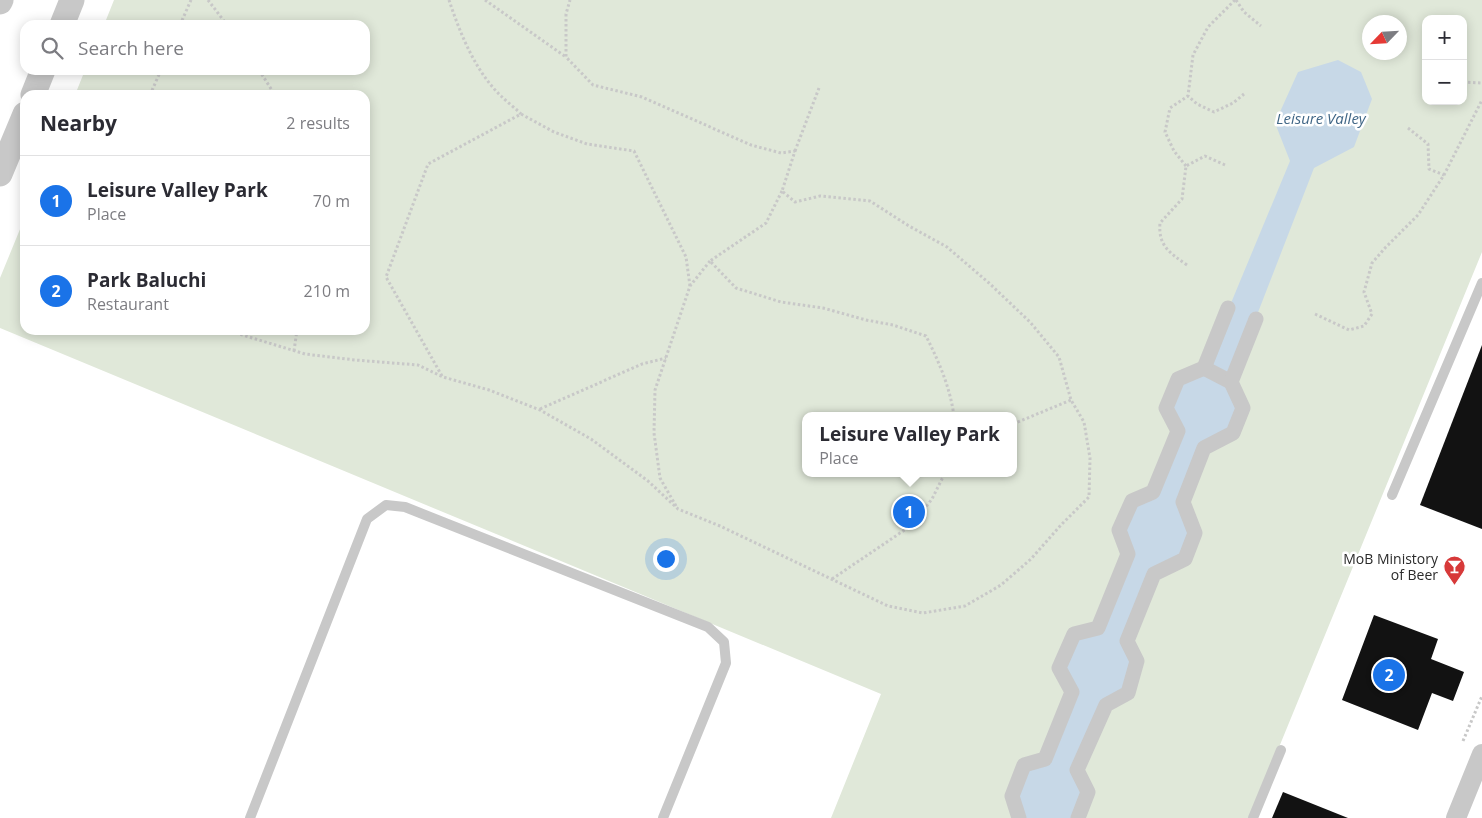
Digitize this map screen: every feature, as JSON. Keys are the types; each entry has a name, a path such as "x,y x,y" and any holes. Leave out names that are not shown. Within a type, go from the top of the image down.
{"street":[{"path":"64,20 72,0"},
{"path":"35,90 41,75"},
{"path":"0,174 20,126"},
{"path":"1019,818 1012,796 1024,765 1045,759 1072,692 1060,668 1074,634 1098,628 1128,554 1119,530 1132,501 1153,492 1178,431 1166,408 1178,379 1204,368 1228,308"},
{"path":"1231,382 1256,319"},
{"path":"1078,818 1088,792 1077,770 1106,705 1128,693 1137,661 1127,641 1154,574 1185,559 1195,533 1183,502 1204,448 1233,433 1242,408 1231,382 1204,368"},
{"path":"1456,818 1482,754"}],"lane":[{"path":"1392,495 1482,284"},
{"path":"250,818 367,519 386,505 405,507 708,627 724,642 726,663 663,818"},
{"path":"1253,818 1281,750"}],"path":[{"path":"182,20 191,0"},
{"path":"208,0 223,20"},
{"path":"449,0 457,24 478,66 499,95 522,114 554,132 587,144 634,151 686,256 690,286"},
{"path":"484,0 566,57 593,85 642,97 751,145 781,153 795,151"},
{"path":"566,57 566,14 570,0"},
{"path":"1188,265 1171,254 1163,244 1159,234 1160,223 1182,199 1186,166 1174,151 1165,132 1170,108 1188,96 1193,55 1208,27 1235,0 1244,12 1261,26"},
{"path":"152,90 159,75"},
{"path":"262,75 272,90"},
{"path":"1467,82 1482,83"},
{"path":"678,509 660,478 654,433 655,390 690,286 710,261 766,223 782,191 819,88"},
{"path":"1188,96 1197,104 1214,112 1233,103 1244,94"},
{"path":"1315,314 1349,330 1364,326 1372,314 1364,292 1372,263 1418,215 1444,175 1482,100"},
{"path":"443,377 386,277 428,164 522,114"},
{"path":"1408,128 1428,144 1429,169 1444,175"},
{"path":"1186,166 1205,156 1225,165"},
{"path":"242,335 305,354 418,365 443,377 489,390 540,410 591,439 648,481 678,509 720,526 888,606 923,613 965,606 1000,585 1031,559 1061,524 1089,497 1090,458 1084,422 1071,400 1059,358 1030,322 947,247 870,201 820,196 795,202 782,191"},
{"path":"710,261 736,288 781,302 824,308 866,320 893,324 926,336 942,369 953,412"},
{"path":"294,351 296,335"},
{"path":"540,410 642,364 666,358"},
{"path":"1017,422 1071,400"},
{"path":"832,580 912,525 932,499 943,477"},
{"path":"1461,745 1482,696"}],"green space":[{"path":"114,0 1482,0 1482,252 1250,818 831,818 881,694 0,328 0,278 20,229 20,335 370,335 370,90 77,90 83,75 370,75 370,20 106,20"}],"water":[{"name":"Leisure Valley","path":"1338,60 1361,72 1372,99 1354,147 1314,168 1231,382 1243,408 1233,433 1204,448 1183,502 1195,533 1185,559 1154,574 1127,641 1137,661 1128,693 1106,705 1077,769 1088,792 1078,818 1019,818 1012,796 1024,765 1045,759 1072,692 1059,668 1074,634 1098,628 1128,554 1119,530 1132,501 1153,492 1178,431 1166,408 1178,379 1204,368 1290,161 1275,123 1298,72"}],"building":[{"path":"1482,345 1482,529 1420,505"},
{"path":"1374,615 1438,639 1431,659 1464,672 1453,701 1432,693 1418,730 1342,700"},
{"path":"1283,792 1348,818 1272,818"}],"place":[{"name":"Leisure Valley Park","path":"909,512"},
{"name":"MoB Ministory of Beer","path":"1454,585"},
{"name":"Park Baluchi","path":"1389,675"}]}
